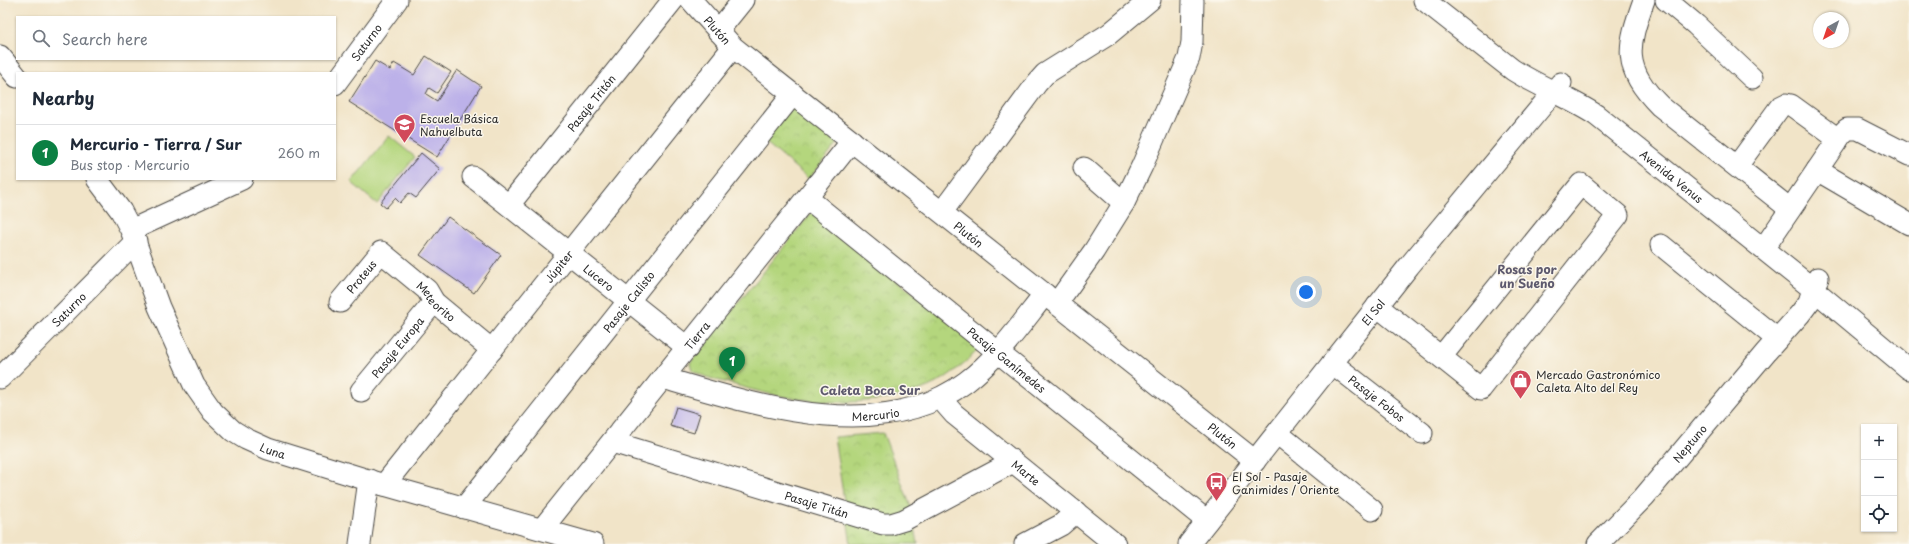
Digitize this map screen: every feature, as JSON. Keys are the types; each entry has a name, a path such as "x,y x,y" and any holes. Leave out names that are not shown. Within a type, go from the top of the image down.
{"street":[{"name":"Saturno","path":"336,83 396,0"},
{"name":"Pasaje Tritón","path":"509,205 673,0"},
{"name":"Plutón","path":"691,0 733,47 1255,461"},
{"path":"718,31 743,0"},
{"path":"942,212 1045,74 1109,34 1150,0"},
{"name":"Mercurio","path":"663,378 750,403 818,413 863,415 882,414 921,406 940,398 966,382 1051,299 1094,251 1124,204 1186,67 1191,46 1193,0"},
{"name":"Avenida Venus","path":"1424,0 1500,61 1526,78 1588,95 1610,110 1770,239 1909,369"},
{"name":"Avenida Venus","path":"1441,0 1514,59 1558,87 1596,115 1816,283 1909,351"},
{"path":"1644,0 1635,23 1631,45 1634,67 1638,78 1649,96 1790,209"},
{"path":"1666,0 1696,25 1752,78"},
{"name":"Júpiter","path":"376,483 492,350 733,47"},
{"path":"0,56 16,76"},
{"name":"El Sol","path":"1189,544 1377,306 1558,87"},
{"name":"Pasaje Calisto","path":"464,508 792,94"},
{"path":"1736,166 1780,107 1786,104 1791,105 1838,139"},
{"path":"1770,239 1838,139 1847,129 1858,129 1909,155"},
{"name":"Tierra","path":"542,529 852,142"},
{"path":"1084,168 1124,204"},
{"path":"1817,170 1909,224"},
{"name":"Lucero","path":"473,176 688,348"},
{"name":"Luna","path":"99,180 114,201 133,235 159,306 194,385 213,412 232,431 256,445 376,483 593,544"},
{"name":"Saturno","path":"0,378 133,235 240,180"},
{"path":"1377,306 1481,389 1618,215 1581,184 1441,357"},
{"name":"Pasaje Ganímedes","path":"807,198 1207,521"},
{"path":"1661,245 1777,339"},
{"name":"Proteus","path":"340,302 381,252"},
{"name":"Meteorito","path":"381,252 430,293 434,302 492,350"},
{"name":"Neptuno","path":"1598,544 1644,497 1809,302 1816,283"},
{"name":"Pasaje Europa","path":"360,391 434,302"},
{"name":"Pasaje Fobos","path":"1332,363 1422,433"},
{"name":"Marte","path":"940,398 954,414 1115,544"},
{"path":"1277,433 1372,510"},
{"name":"Pasaje Titán","path":"612,442 882,524 891,524 904,520 1013,462"},
{"path":"360,544 376,483"},
{"path":"1025,544 1061,525 1076,512"}],"green space":[{"path":"792,106 838,143 809,179 764,141"},
{"path":"389,136 415,157 377,204 351,182"},
{"path":"812,212 981,347 953,372 929,387 896,397 848,402 824,402 775,395 700,375 692,370 690,363"},
{"path":"883,433 912,510 918,544 851,544 834,437"}],"building":[{"path":"426,56 451,72 437,93 429,88 426,94 437,101 457,70 481,86 437,157 349,102 375,61 390,70 394,63 414,75"},
{"path":"421,153 440,169 416,198 409,193 400,203 395,198 386,208 380,203"},
{"path":"448,217 501,255 474,293 420,255"},
{"path":"676,407 700,414 694,433 670,426"}],"place":[{"name":"Escuela Básica Nahuelbuta","path":"404,144"},
{"name":"Mercurio - Tierra / Sur","path":"732,380"},
{"name":"Mercado Gastronómico Caleta Alto del Rey","path":"1520,400"},
{"name":"El Sol - Pasaje Ganimides / Oriente","path":"1216,502"}],"district":[{"name":"Rosas por un Sueño","path":"1527,276"},
{"name":"Caleta Boca Sur","path":"870,390"}]}
